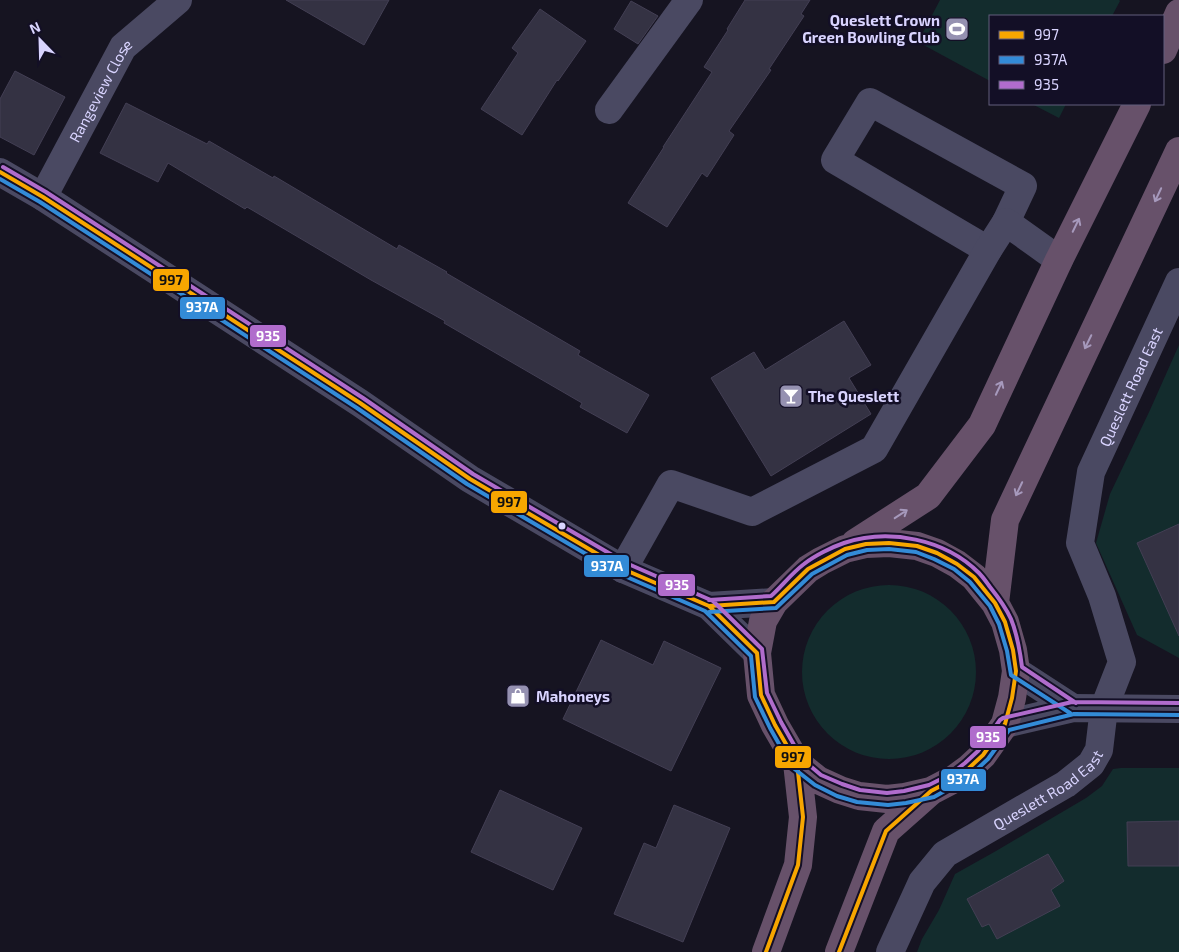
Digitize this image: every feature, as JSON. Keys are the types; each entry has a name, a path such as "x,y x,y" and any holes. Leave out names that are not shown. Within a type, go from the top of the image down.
{"highway":[{"path":"1164,48 1179,13"},
{"path":"931,791 887,799 859,796 818,780 797,763 775,725 762,695 757,653 763,621 774,602 808,569 845,549 928,496 982,425 1059,260 1136,105"},
{"path":"995,603 1005,520 1179,151"},
{"path":"840,952 886,831 931,791 954,779 983,755 1005,724 1012,698 1016,671 1013,650 1005,622 995,603 974,577 957,564 937,553 917,546 889,543 866,544 845,549"},
{"path":"766,952 798,865 803,817 797,763"}],"street":[{"name":"Rangeview Close","path":"43,197 123,47 178,0"},
{"path":"609,110 688,0"},
{"path":"623,569 671,484 752,512 874,449 1006,222 1023,186 870,102 835,160 988,250"},
{"path":"0,172 43,197 360,403 470,479 623,569 709,606 757,653"},
{"path":"1006,222 1059,260"},
{"name":"Queslett Road East","path":"890,952 922,882 945,854 1066,784 1091,764 1098,750 1104,708 1122,662 1102,596 1080,543 1091,472 1179,282"},
{"path":"709,606 774,602"},
{"path":"1016,671 1073,708"},
{"path":"1005,724 1073,708 1179,709"}],"green space":[{"name":"Queslett Crown Green Bowling Club","path":"940,0 1120,1 1113,15 989,15 989,80 918,42"},
{"path":"1034,105 1066,105 1059,118"},
{"path":"1179,345 1179,658 1137,635 1096,543 1110,494"},
{"path":"889,585 906,587 930,595 956,617 966,631 972,647 976,672 974,689 966,713 944,739 930,749 914,755 889,759 872,757 848,749 822,727 812,713 806,697 802,672 804,655 812,631 834,605 848,595 864,589"},
{"path":"1179,768 1179,952 917,952 955,874 1086,798 1102,786 1113,769"}],"building":[{"path":"286,0 389,0 364,45"},
{"path":"745,0 810,0 801,14 804,16 769,69 771,70 729,131 734,135 707,177 702,173 667,227 628,203 712,72 704,67"},
{"path":"631,1 658,16 638,44 614,29"},
{"path":"540,9 586,41 557,80 522,135 481,109 518,53 512,48"},
{"path":"15,71 65,97 34,155 0,137 0,99"},
{"path":"126,103 207,144 209,141 273,178 274,176 397,249 399,245 580,351 578,355 649,395 627,433 580,407 582,403 444,323 445,321 247,207 245,209 168,163 158,182 100,153"},
{"name":"The Queslett","path":"844,321 871,365 849,378 871,414 771,476 711,378 754,352 765,370"},
{"path":"1179,524 1179,636 1137,543"},
{"path":"601,640 653,665 664,641 721,668 671,771 563,719"},
{"path":"500,790 582,828 553,890 471,852"},
{"path":"674,805 730,828 683,942 614,914 644,843 656,848"},
{"path":"1179,821 1179,866 1128,866 1127,822"},
{"path":"1048,854 1064,881 1051,890 1060,906 997,939 989,924 982,927 967,899"}],"transit line":[{"name":"935","path":"3,167 46,192 363,398 473,474 626,563 713,601 762,649 767,693 802,759 821,775 860,790 887,793 904,791 929,785 951,774 978,751 1003,718 1072,702 1179,703"},
{"name":"997","path":"0,172 43,197 360,403 470,479 623,569 709,606 757,653 761,695 775,725 797,763 803,817 798,865 766,952"},
{"name":"937A","path":"0,179 40,202 357,408 467,484 620,574 705,611 751,656 755,697 792,767 815,785 837,796 857,802 888,805 934,797 973,773 988,759 1009,730 1074,714 1179,715"},
{"name":"935","path":"709,600 771,596 795,571 808,561 844,543 879,537 898,537 916,540 950,552 965,561 979,573 999,599 1011,619 1022,667 1076,703"},
{"name":"997","path":"709,606 774,602 808,569 845,549 866,544 889,543 917,546 937,553 957,564 974,577 995,603 1005,622 1013,650 1016,671 1012,698 1005,724 983,755 969,768 954,779 931,791 886,831 839,952"},
{"name":"937A","path":"709,612 776,608 812,574 847,555 867,550 889,549 916,552 954,569 970,582 990,606 999,624 1007,651 1011,675 1070,713"}],"place":[{"name":"Queslett Crown Green Bowling Club","path":"957,29"},
{"name":"The Queslett","path":"791,396"},
{"name":"Mahoneys","path":"518,696"}]}
